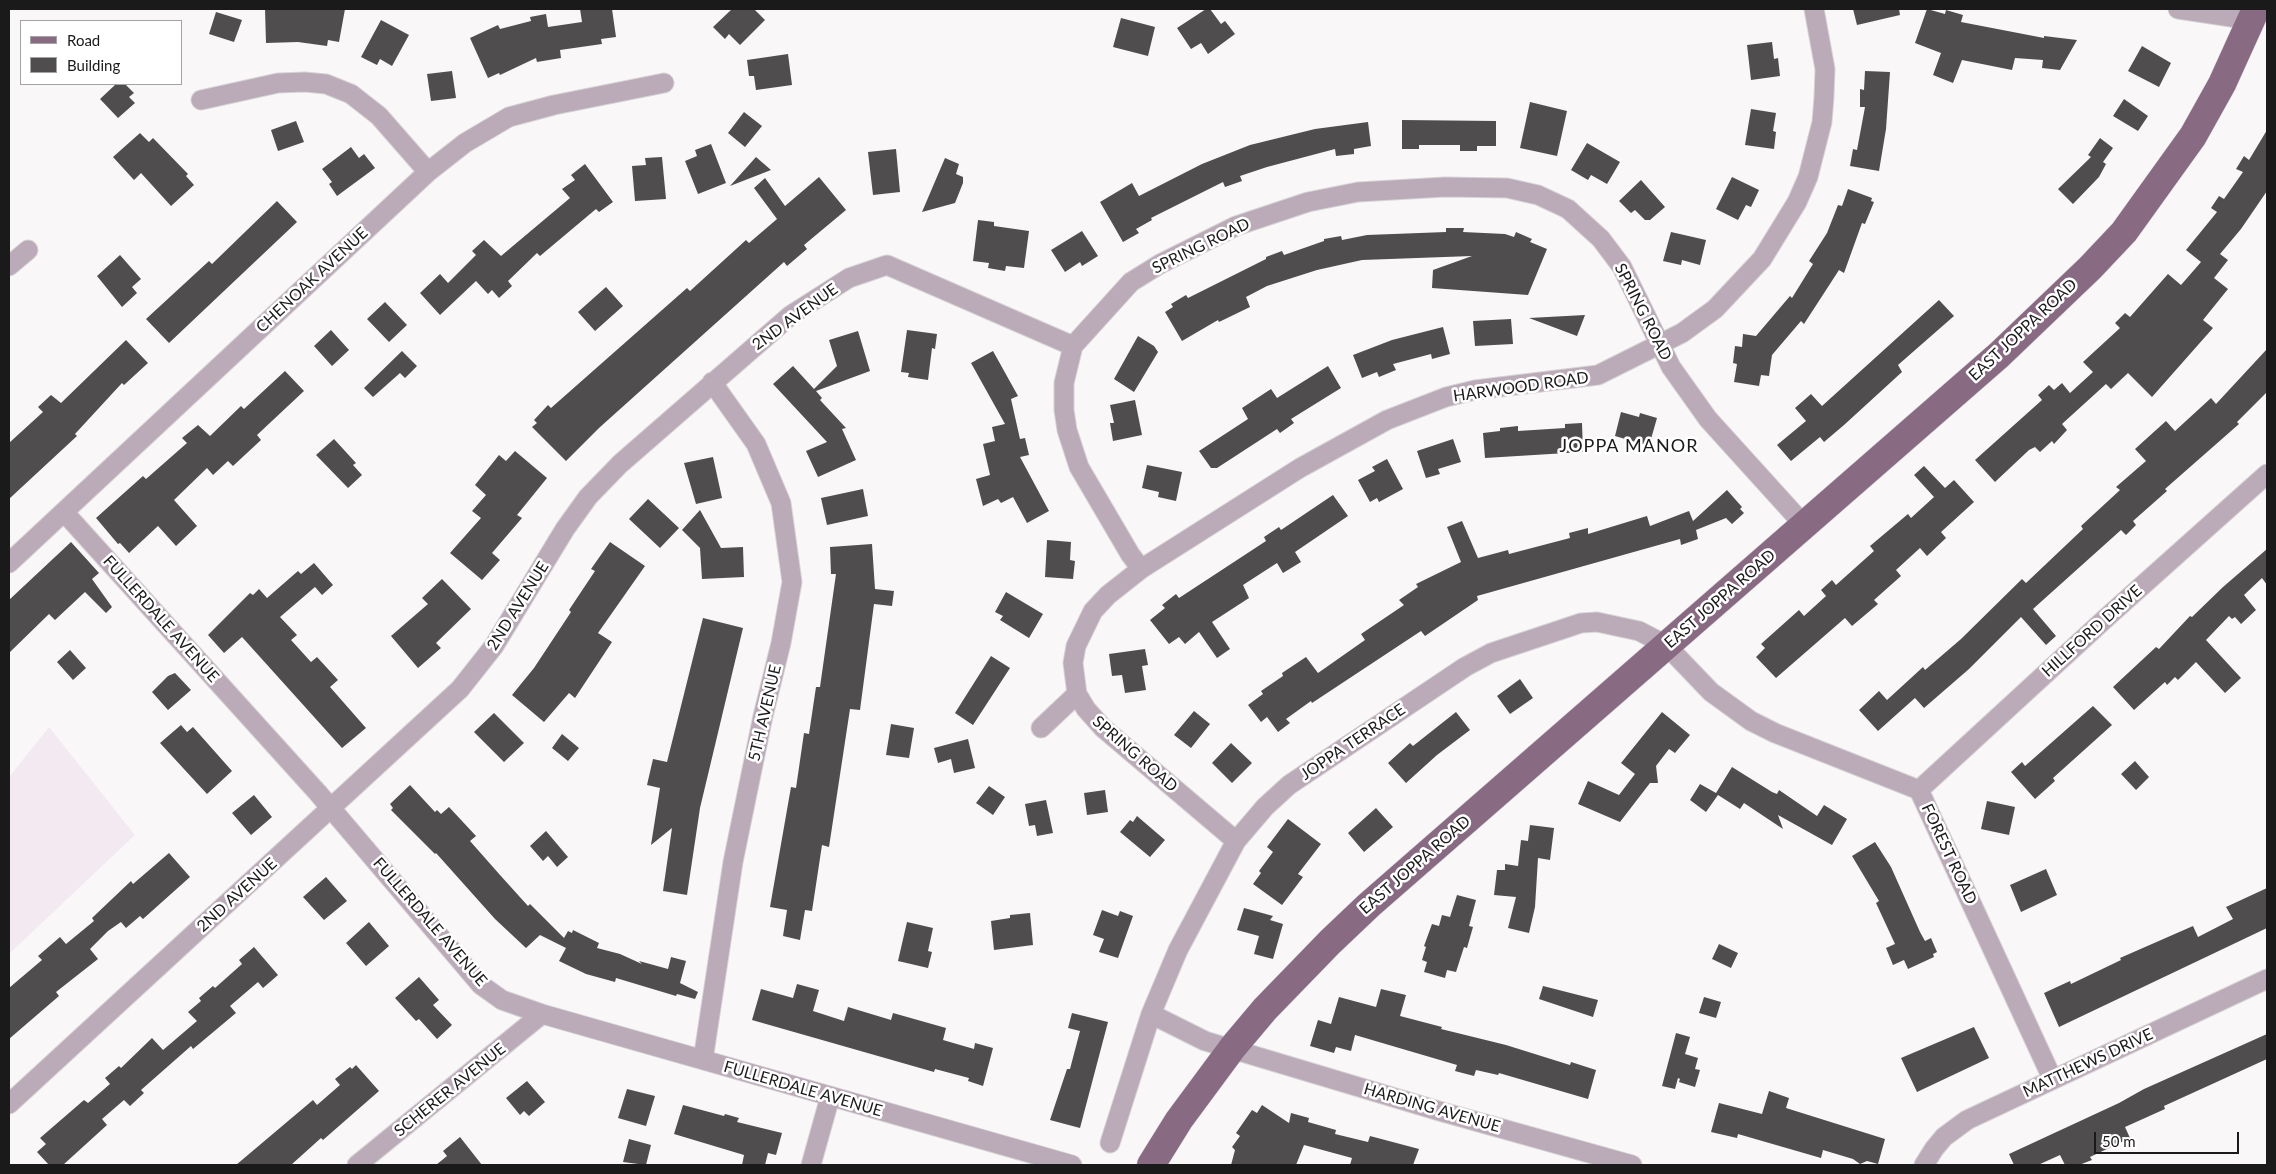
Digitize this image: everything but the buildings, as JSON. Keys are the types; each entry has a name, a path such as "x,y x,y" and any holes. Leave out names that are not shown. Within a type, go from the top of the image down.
{"main road":[{"name":"EAST JOPPA ROAD","path":"1151,1165 1178,1120 1232,1047 1298,972 1369,905 1999,355 2090,268 2124,232 2194,136 2222,84 2254,14"}],"street":[{"name":"HARWOOD ROAD","path":"1141,570 1300,468 1357,435 1396,416 1446,397 1475,390 1598,375 1682,333 1703,319 1762,260 1797,202 1815,151 1822,122 1825,69 1814,9"},
{"path":"2178,9 2254,14"},
{"path":"201,100 278,83 305,82 326,84 351,94 371,110 428,172"},
{"name":"CHENOAK AVENUE","path":"9,563 428,172 465,143 510,118 554,105 664,83"},
{"name":"SPRING ROAD","path":"1236,841 1103,728 1086,709 1077,694 1073,663 1076,646 1093,611 1108,595 1141,570 1080,467 1070,437 1064,410 1066,370 1073,346 1131,282 1160,264 1236,226 1308,202 1358,192 1445,187 1507,188 1538,195 1568,209 1601,239 1622,267 1671,367 1708,419 1804,525"},
{"path":"9,266 28,250"},
{"name":"2ND AVENUE","path":"9,1104 332,809 460,689 494,646 565,529 588,497 620,464 791,315 849,278 887,265 1073,346"},
{"name":"5TH AVENUE","path":"703,1060 733,862 763,716 781,643 792,582 781,503 756,444 712,382"},
{"name":"HILLFORD DRIVE","path":"1919,790 2113,611 2267,474"},
{"name":"FULLERDALE AVENUE","path":"64,512 332,809 482,985 502,1000 542,1014 1072,1165"},
{"name":"JOPPA TERRACE","path":"1110,1143 1151,1014 1178,950 1236,841 1265,807 1289,785 1465,667 1491,653 1581,623 1597,622 1639,631 1666,645"},
{"name":"FOREST ROAD","path":"1666,645 1711,692 1751,720 1775,733 1919,790 2052,1078"},
{"path":"1041,728 1077,694"},
{"name":"MATTHEWS DRIVE","path":"1924,1165 1944,1137 1962,1123 2052,1078 2267,980"},
{"name":"SCHERER AVENUE","path":"358,1165 542,1014"},
{"path":"1151,1014 1190,1035 1232,1047"},
{"name":"HARDING AVENUE","path":"1232,1047 1439,1111 1632,1165"},
{"path":"810,1165 830,1097"}],"shaded area":[{"path":"49,727 135,835 9,954 9,777"}],"district":[{"name":"JOPPA MANOR","path":"1629,446"}]}
